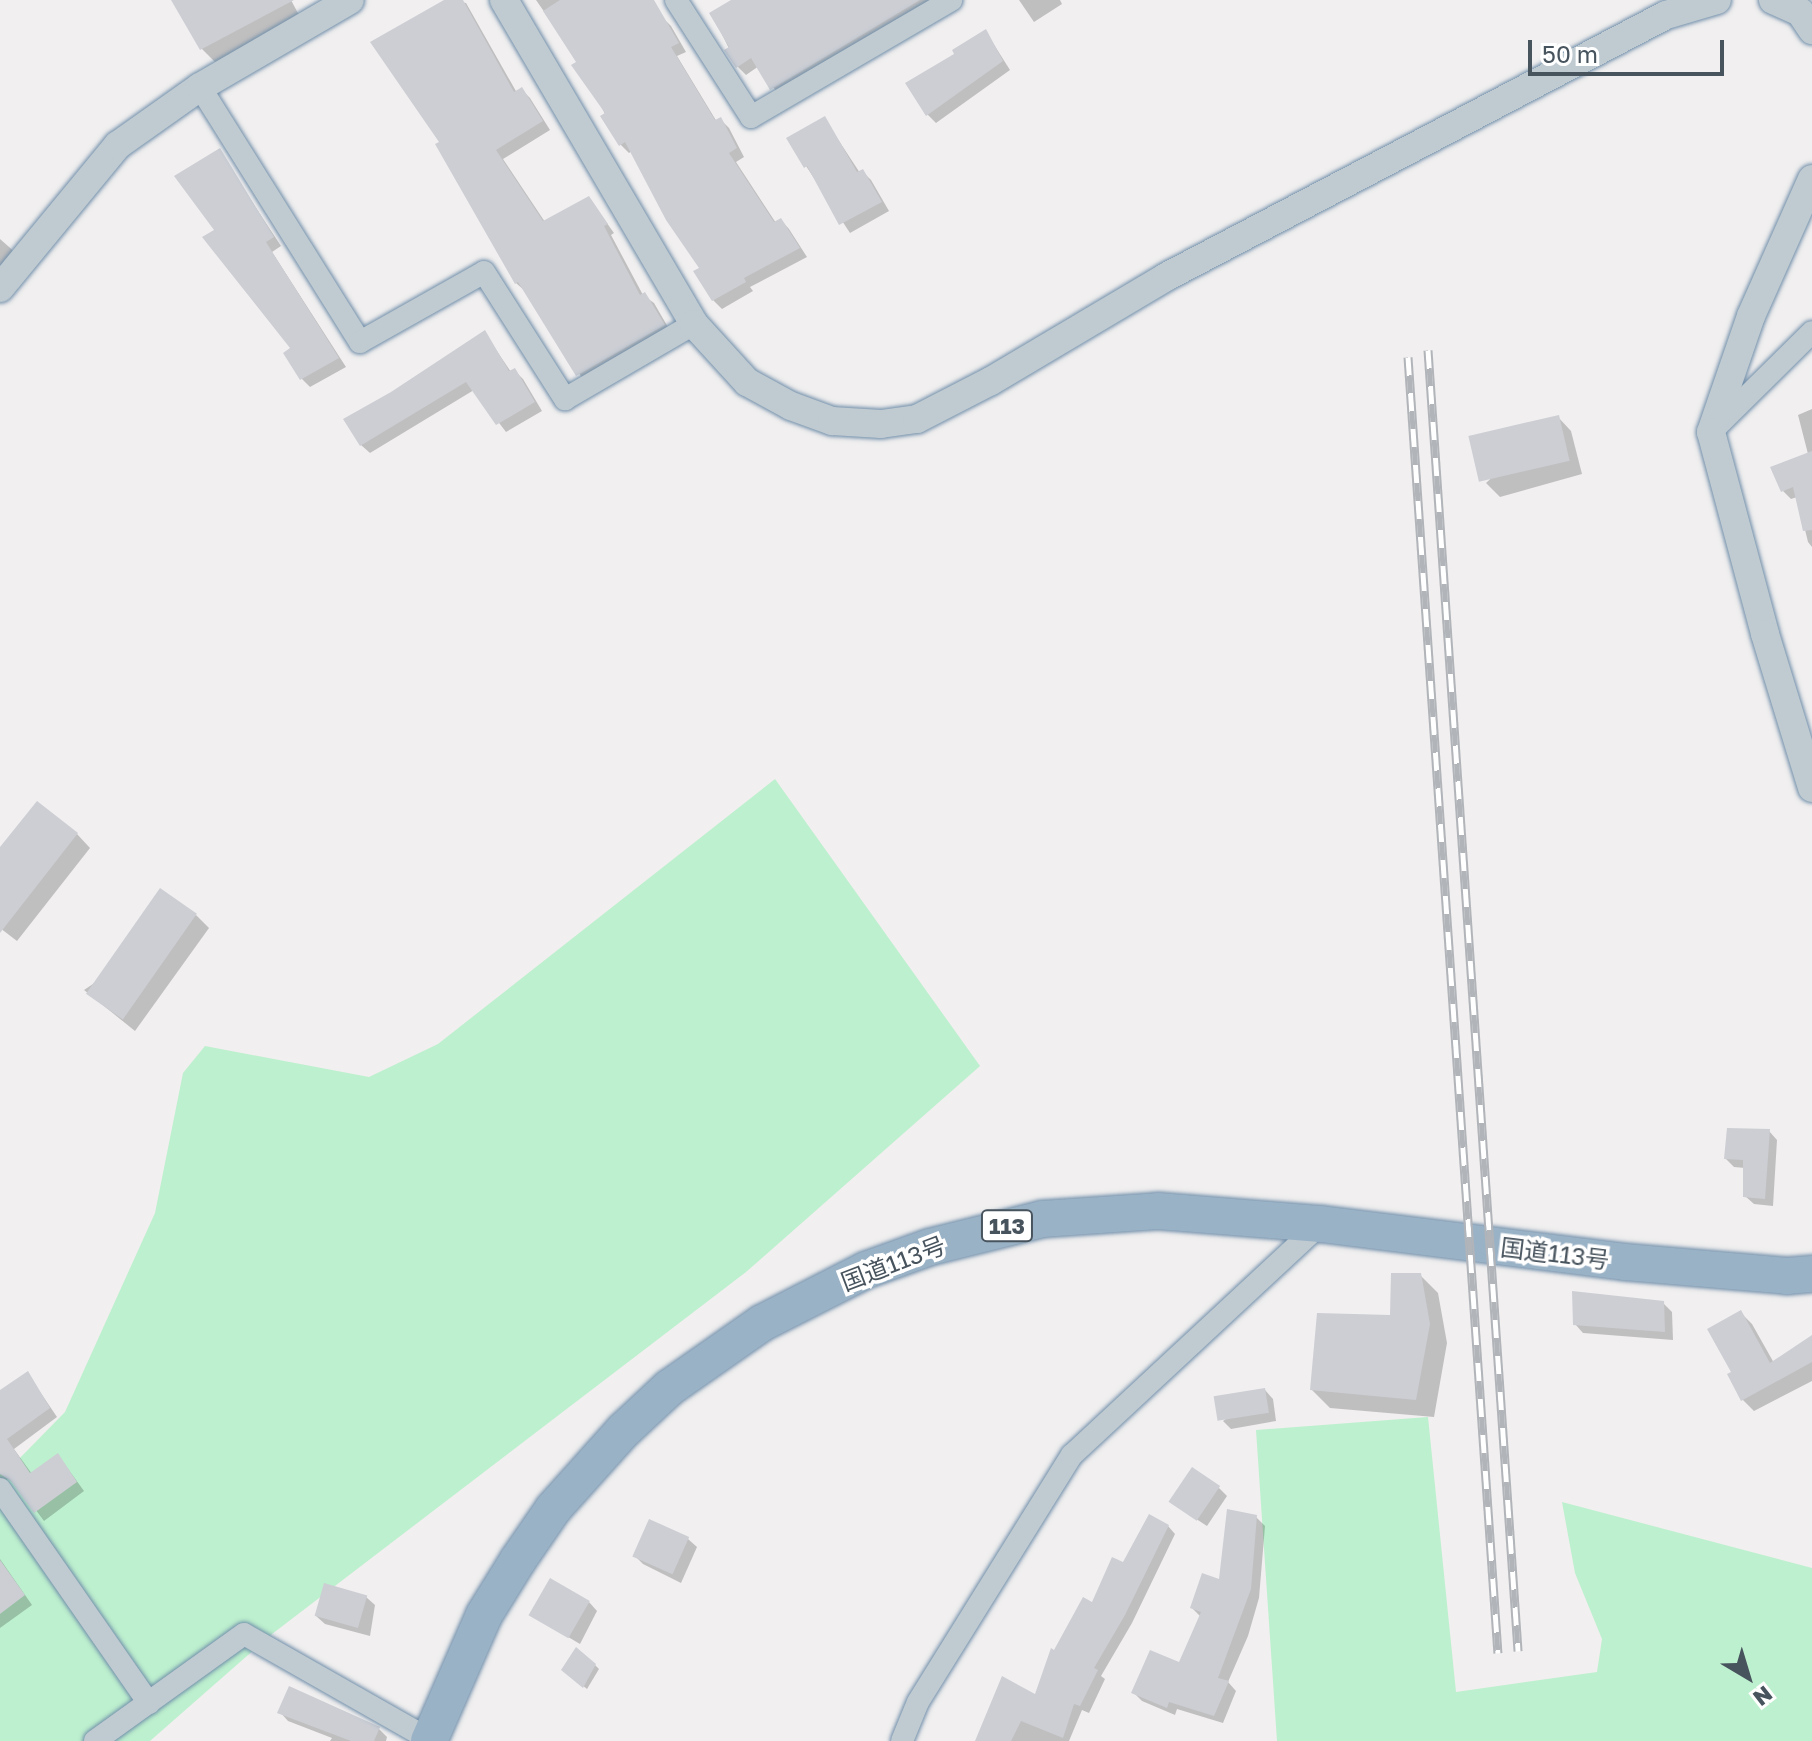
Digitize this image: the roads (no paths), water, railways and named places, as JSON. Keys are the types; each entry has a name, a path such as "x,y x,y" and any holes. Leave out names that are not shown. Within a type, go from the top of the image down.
{"highway":[{"name":"国道113号","path":"429,1740 484,1615 553,1509 624,1430 669,1388 762,1323 866,1270 986,1231 1042,1219 1158,1211 1321,1224 1625,1262 1787,1276 1812,1274"}],"street":[{"path":"0,288 118,145 321,7 350,0"},
{"path":"504,0 694,324 747,382 791,406 832,421 881,424 917,419 991,381 1166,277 1639,29 1666,15 1717,0"},
{"path":"676,0 751,117 951,0"},
{"path":"1773,0 1800,12 1812,30"},
{"path":"200,87 360,342 484,272 565,399 694,324"},
{"path":"1812,179 1751,316 1711,432 1765,634 1812,788"},
{"path":"1711,432 1812,332"},
{"path":"902,1741 918,1702 1072,1455 1321,1224"},
{"path":"0,1489 149,1703"},
{"path":"95,1741 244,1634 429,1740"}],"railway":[{"path":"1428,350 1518,1651"},
{"path":"1408,357 1498,1653"}]}
